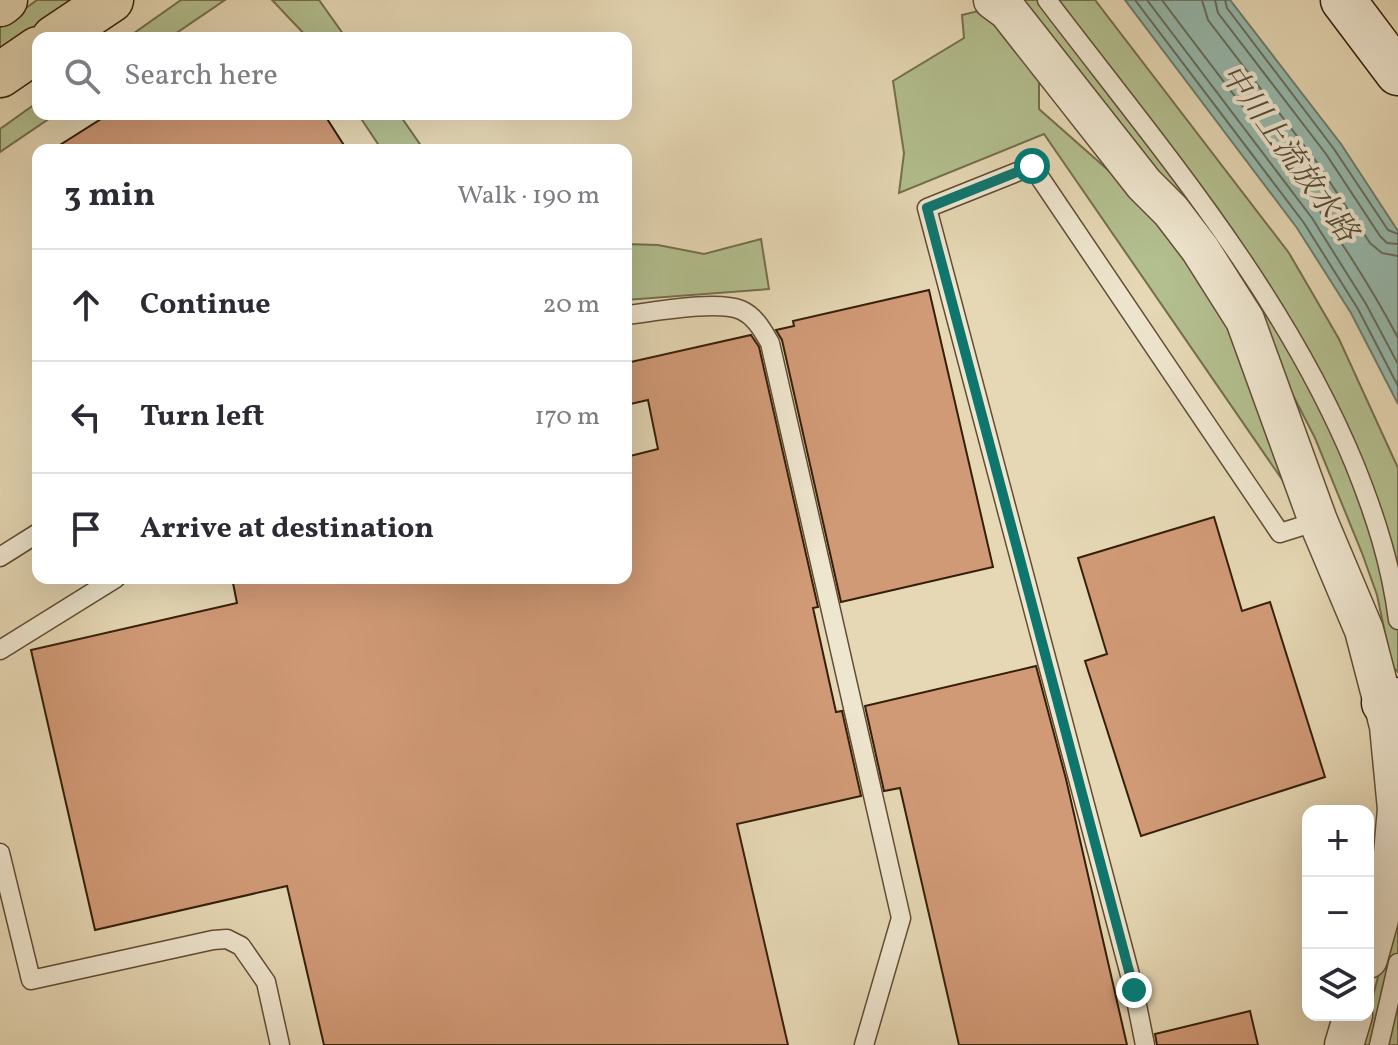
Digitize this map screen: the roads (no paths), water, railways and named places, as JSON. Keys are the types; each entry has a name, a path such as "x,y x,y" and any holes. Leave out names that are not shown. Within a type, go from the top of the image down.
{"highway":[{"path":"0,4 5,0"},
{"path":"63,32 111,0"},
{"path":"0,75 32,53"}],"street":[{"path":"993,0 1008,11 1144,184 1171,211 1200,249 1245,320 1318,521 1391,701 1397,809 1391,876 1371,949"},
{"path":"1343,0 1398,73"},
{"path":"1344,1045 1351,1021"}],"lane":[{"path":"1047,0 1257,281 1309,368 1336,420 1376,517 1394,583 1398,620"},
{"path":"1145,1045 1134,990 927,208 1032,166 1280,533 1318,521"},
{"path":"632,314 720,306 742,310 758,323 770,343 901,918 864,1045"},
{"path":"0,557 32,537"},
{"path":"0,650 106,584"},
{"path":"0,853 31,980 227,939 241,946 266,982 280,1045"},
{"path":"1379,1045 1398,963"}],"water":[{"name":"中川上流放水路","path":"1125,0 1230,0 1341,144 1398,231 1398,404 1351,313 1297,228"}]}
